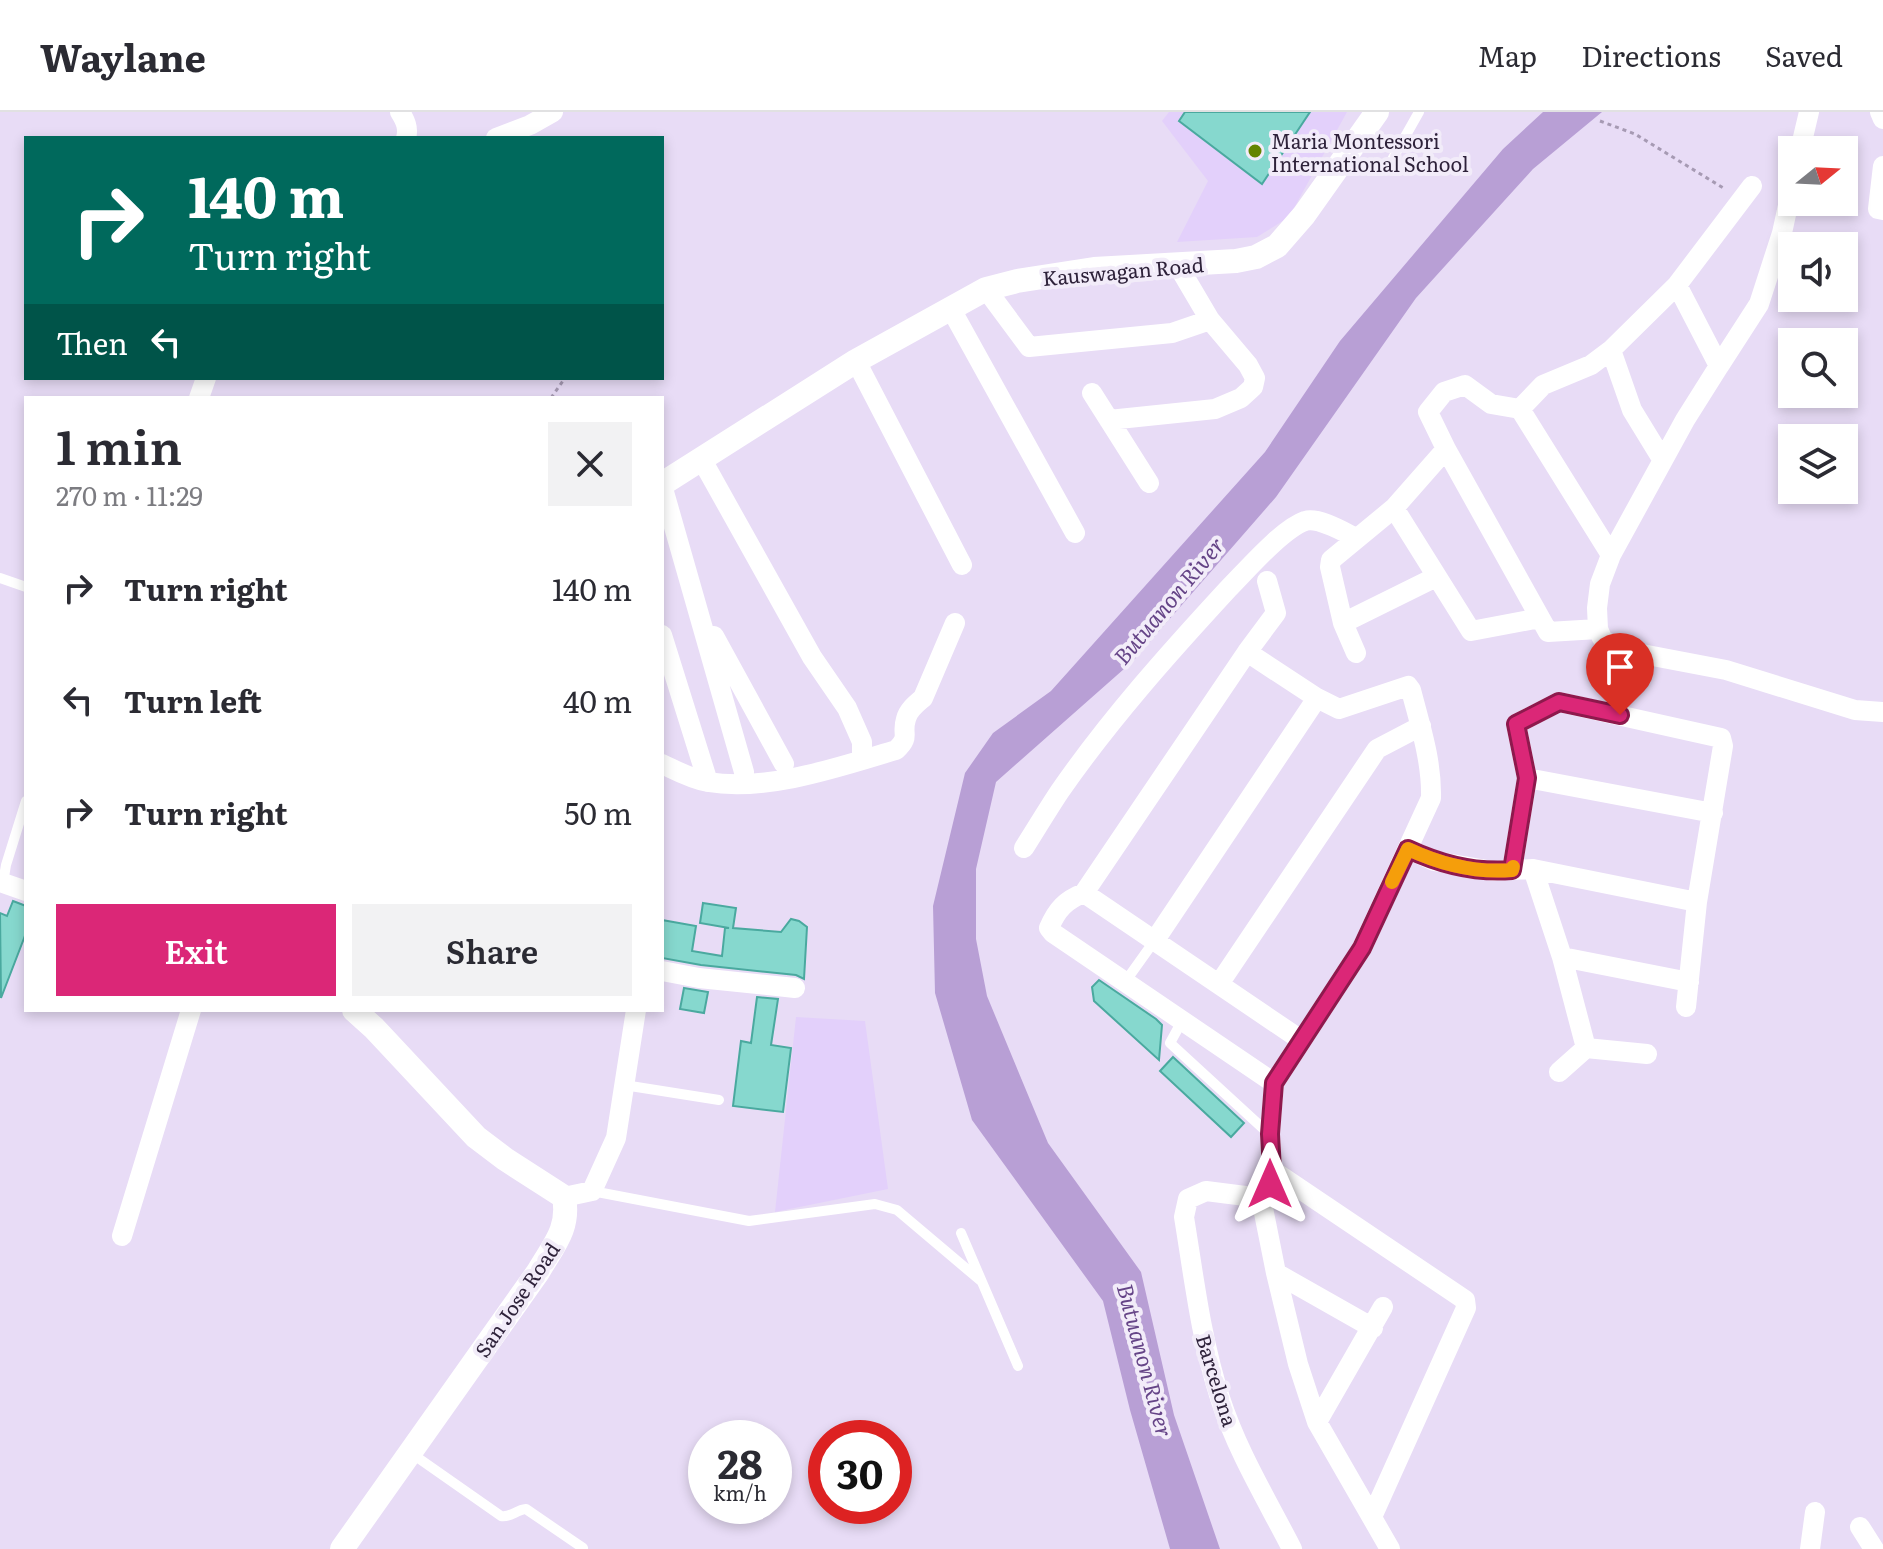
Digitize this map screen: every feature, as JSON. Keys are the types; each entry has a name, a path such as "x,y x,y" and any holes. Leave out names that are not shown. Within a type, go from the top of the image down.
{"street":[{"path":"400,112 407,136"},
{"path":"501,136 553,112"},
{"name":"Kauswagan Road","path":"664,484 856,361 986,289 1082,271 1256,257 1277,246 1304,215 1377,112"},
{"path":"1803,136 1809,112"},
{"path":"1880,112 1883,119"},
{"path":"1883,166 1878,209 1883,210"},
{"path":"1520,409 1543,385 1591,365 1611,350 1677,285 1747,193"},
{"path":"1786,216 1759,304 1662,459 1611,555 1600,584 1598,629 1608,644 1642,654 1726,670 1855,710 1883,712"},
{"path":"1109,420 1215,409 1241,398 1253,387 1255,378 1248,365 1210,320 1177,264"},
{"path":"1677,285 1719,366"},
{"path":"986,289 1029,347 1172,333 1210,320"},
{"path":"951,309 1075,533"},
{"path":"1611,350 1632,410 1662,459"},
{"path":"856,361 962,565"},
{"path":"1598,629 1548,632 1428,412 1444,392 1465,385 1491,404 1520,409 1611,555"},
{"path":"1092,393 1149,483"},
{"path":"1356,653 1343,623 1331,560 1394,508 1446,449"},
{"path":"702,460 812,657 847,708 862,742 862,760"},
{"path":"664,492 744,772"},
{"path":"1394,508 1471,631 1540,618"},
{"path":"1024,848 1060,791 1168,654 1286,533 1307,520 1316,520 1356,538"},
{"path":"1343,623 1436,577"},
{"path":"1267,581 1276,613 1084,893 1066,900 1049,928 1274,1083"},
{"path":"696,600 784,764"},
{"path":"664,765 682,775 708,782 741,785 809,775 896,750 905,740 906,718 923,698 955,623"},
{"path":"664,641 708,782"},
{"path":"1247,652 1317,698 1342,709 1408,686 1421,726 1431,778 1431,798 1362,948 1274,1083 1270,1134 1272,1170 1270,1184 1261,1198 1298,1364 1317,1422 1394,1549"},
{"path":"1155,940 1317,698"},
{"path":"1586,1048 1562,957 1523,869 1527,778 1516,724 1559,702 1721,738 1723,746 1697,902 1686,1007"},
{"path":"1219,984 1377,749 1421,726"},
{"path":"734,738 765,730"},
{"path":"1527,778 1713,813"},
{"path":"1408,849 1434,861 1493,871 1523,869 1697,902"},
{"path":"2,883 24,890"},
{"path":"1084,893 1301,1040"},
{"path":"1562,957 1689,982"},
{"path":"664,971 795,988"},
{"path":"122,1236 190,1012"},
{"path":"356,1012 476,1137 564,1197 592,1191 616,1138 636,1012"},
{"path":"1559,1072 1586,1048 1647,1054"},
{"path":"1272,1170 1465,1300 1466,1308 1372,1517"},
{"name":"Barcelona","path":"1261,1198 1206,1191 1188,1199 1184,1217 1205,1344 1221,1401 1244,1455 1292,1549"},
{"name":"San Jose Road","path":"342,1549 538,1272 564,1228 567,1212 564,1197"},
{"path":"1276,1273 1373,1328"},
{"path":"1317,1422 1383,1307"},
{"path":"1810,1549 1815,1512"},
{"path":"1860,1527 1874,1549"}],"lane":[{"path":"1342,162 1370,171 1389,165 1419,112"},
{"path":"0,578 24,586"},
{"path":"2,883 24,807"},
{"path":"1125,982 1155,940"},
{"path":"1182,1021 1170,1043 1270,1134"},
{"path":"624,1085 719,1100"},
{"path":"592,1191 749,1221 875,1204 897,1210 981,1281"},
{"path":"961,1233 1018,1366"},
{"path":"410,1452 501,1516 526,1509 583,1548"}],"path":[{"path":"1600,121 1635,134 1747,193"}],"shaded area":[{"name":"Maria Montessori International School","path":"1169,112 1347,112 1289,217 1257,237 1177,242 1208,181 1162,121"},
{"path":"796,1017 865,1021 888,1189 775,1212"}],"water":[{"name":"Butuanon River","path":"1543,112 1602,112 1533,169 1416,298 1276,497 1133,661 996,782 976,869 976,939 987,996 1048,1143 1141,1272 1174,1415 1220,1549 1170,1549 1103,1301 972,1120 935,993 933,906 965,773 993,733 1051,691 1265,452 1340,341 1503,149"}],"building":[{"path":"1185,112 1310,112 1262,184 1179,121"},
{"path":"13,901 24,905 24,938 1,998 0,913 7,916"},
{"path":"703,903 736,908 733,928 781,932 791,919 799,921 807,927 804,979 796,975 664,958 664,920 696,926 692,951 722,956 725,928 729,928 700,923"},
{"path":"1099,980 1162,1025 1159,1060 1094,1001 1092,987"},
{"path":"684,988 708,992 704,1013 680,1009"},
{"path":"757,997 778,999 771,1045 791,1048 783,1112 733,1106 741,1041 751,1043"},
{"path":"1173,1057 1244,1123 1231,1137 1160,1071"}],"slow traffic":[{"path":"1392,882 1408,849 1434,861 1493,871 1512,870 1513,867"}],"place":[{"name":"Maria Montessori International School","path":"1255,151"}],"route":[{"path":"1270,1184 1274,1083 1362,948 1408,849 1434,861 1493,871 1512,870 1527,778 1516,724 1559,702 1620,715"}]}
